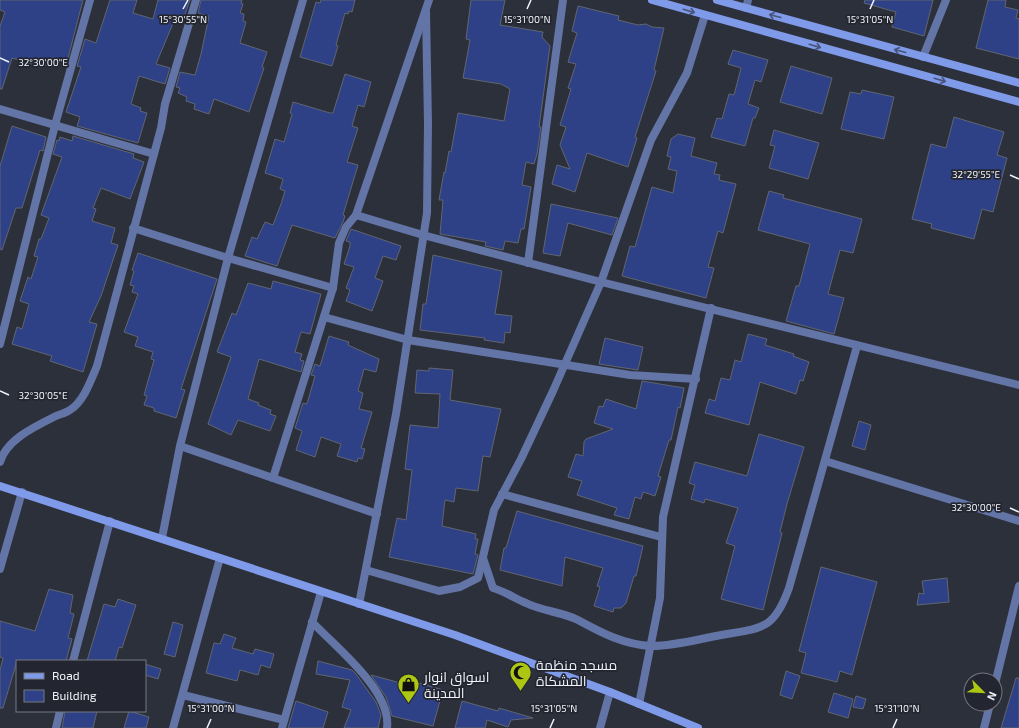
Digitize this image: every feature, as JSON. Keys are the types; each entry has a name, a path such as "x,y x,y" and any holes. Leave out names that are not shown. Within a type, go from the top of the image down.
{"street":[{"path":"0,344 55,125 90,0"},
{"path":"0,462 6,450 14,442 28,432 70,410 82,396 97,366 154,154 165,104 196,0"},
{"path":"162,538 180,446 228,258 303,0"},
{"path":"273,478 333,288 340,239 346,227 356,215 429,0"},
{"path":"528,263 563,0"},
{"path":"652,0 1019,102"},
{"path":"716,0 747,4 923,57 1019,83"},
{"path":"923,57 946,0"},
{"path":"359,604 408,340 429,190 426,11"},
{"path":"366,570 439,591 460,587 478,578 494,510 521,459 601,282 651,140 687,73 705,15"},
{"path":"0,109 154,154"},
{"path":"356,215 423,236 601,282 1019,385"},
{"path":"133,228 228,258 333,288"},
{"path":"639,704 652,646 660,598 661,537 666,499 696,379 711,308"},
{"path":"324,316 408,340 564,363 630,375 696,379"},
{"path":"483,558 493,588 510,594 526,604 577,620 590,628 616,639 652,646 760,628 774,619 783,604 789,588 857,346"},
{"path":"180,446 376,514"},
{"path":"825,461 1019,521"},
{"path":"0,486 455,635 610,692 694,727"},
{"path":"0,569 22,492"},
{"path":"502,494 661,537"},
{"path":"73,660 110,521"},
{"path":"173,728 220,558"},
{"path":"998,672 1019,586"},
{"path":"282,728 321,592"},
{"path":"312,622 370,680 381,697 388,723 387,728"},
{"path":"600,728 610,692"},
{"path":"183,695 284,720"},
{"path":"56,728 60,712"},
{"path":"984,728 988,712"}],"building":[{"path":"0,0 83,0 67,62 54,58 52,67 42,64 42,67 12,58 2,89 0,89 0,26 5,12 0,10"},
{"path":"110,0 137,0 133,13 153,19 158,0 190,0 182,23 174,21 156,64 170,68 165,84 139,76 131,104 141,108 140,111 147,113 138,143 77,126 80,117 66,112 81,67 77,66 85,39 96,43"},
{"path":"201,0 242,0 241,3 243,4 240,13 244,14 243,21 246,22 240,43 267,52 262,67 264,68 249,112 214,99 209,114 194,109 195,104 186,101 187,97 178,93 180,88 176,87 180,72 195,75 201,54 209,16 198,13"},
{"path":"321,0 355,0 352,12 349,11 348,14 345,13 332,66 300,57 316,2 320,3"},
{"path":"471,0 505,0 500,25 543,32 542,37 550,46 539,127 541,127 537,154 534,164 526,162 522,185 531,187 524,229 521,229 518,243 505,241 503,250 485,246 486,242 440,234 443,200 439,200 449,151 451,152 458,113 504,121 510,89 501,84 463,78 470,40 466,39"},
{"path":"865,0 933,0 924,36 892,27 896,12 864,3"},
{"path":"988,0 1006,0 1005,7 1018,10 1016,18 1019,19 1019,59 976,48"},
{"path":"578,6 619,16 618,20 638,25 646,24 652,27 664,28 654,70 656,71 635,137 637,138 628,167 587,153 575,192 552,184 557,165 570,169 560,145 566,127 560,125 571,89 568,88 576,64 568,62 577,33 572,31"},
{"path":"733,50 768,60 761,82 755,80 748,104 759,108 755,118 753,118 745,146 711,137 717,118 722,119 729,94 734,95 741,68 728,64"},
{"path":"791,66 832,78 822,114 780,102"},
{"path":"345,74 371,82 364,107 358,105 352,126 358,128 347,162 358,165 343,215 345,216 335,238 292,225 277,266 245,256 252,237 257,239 265,222 273,225 281,204 285,191 280,189 283,179 265,173 275,139 284,142 292,114 290,113 293,102 333,113"},
{"path":"862,90 894,97 884,139 841,129 850,92 861,94"},
{"path":"954,117 1004,132 997,155 1007,158 993,212 982,209 974,239 931,228 932,224 912,219 931,144 946,148"},
{"path":"12,126 46,137 43,151 40,150 22,208 16,208 2,250 0,249 0,166"},
{"path":"774,130 819,143 808,179 769,168 775,146 770,145"},
{"path":"678,134 695,138 691,156 717,163 714,174 720,175 719,180 736,184 723,233 718,231 708,267 714,268 706,298 622,276 630,246 635,247 652,187 673,193 677,171 668,169 671,157 667,156 671,139"},
{"path":"73,136 134,154 133,158 144,162 130,199 101,188 93,208 96,209 92,221 115,228 111,243 118,245 101,296 89,322 97,324 83,372 50,361 52,356 12,344 17,327 22,329 29,304 20,301 28,277 31,279 38,257 34,256 39,239 41,239 49,218 41,215 62,157 53,154 57,140 59,141 60,137 72,141"},
{"path":"769,191 784,195 783,198 862,219 853,253 840,250 828,294 844,298 834,334 786,321 796,286 799,286 810,244 758,230"},
{"path":"551,204 618,218 612,235 568,223 560,256 543,253"},
{"path":"351,229 401,246 396,260 383,256 375,278 383,281 372,311 346,301 350,290 346,288 354,267 344,264 350,246 350,242 346,241"},
{"path":"138,253 217,279 181,389 185,390 176,418 154,411 154,408 144,405 147,396 144,395 154,360 151,359 153,352 135,346 138,337 124,332 138,294 132,292 134,286 130,285 134,271 132,270"},
{"path":"433,255 502,271 495,314 512,316 510,333 505,332 504,343 484,340 485,338 420,330 423,304 426,304"},
{"path":"273,281 321,294 310,334 301,332 295,352 302,354 300,360 304,361 301,372 259,359 248,399 271,410 270,414 276,416 270,431 238,420 231,435 208,424 231,357 217,352 232,313 236,315 248,283 271,289"},
{"path":"748,334 767,339 765,345 794,354 793,356 809,362 803,381 800,380 796,394 760,382 749,425 705,413 709,399 715,401 721,378 730,380 735,360 741,362"},
{"path":"329,336 349,342 348,345 379,359 376,372 364,369 358,391 363,393 359,409 372,412 361,448 365,449 362,459 358,458 357,462 337,456 341,444 321,437 315,457 296,450 302,431 295,428 303,403 307,404 315,376 311,375 315,364 320,366"},
{"path":"605,338 643,347 638,370 599,364"},
{"path":"429,368 453,370 450,400 501,409 490,457 483,456 478,491 456,488 454,502 445,500 442,526 476,534 475,539 478,539 475,554 478,555 473,574 389,557 397,518 406,520 412,470 405,469 410,425 438,428 440,394 415,393 417,370 429,371"},
{"path":"642,381 684,388 680,408 678,407 671,440 669,440 658,476 661,477 655,496 643,492 641,499 635,497 629,519 614,515 617,508 577,495 582,481 568,477 576,454 583,456 584,442 586,439 613,429 594,423 599,406 603,407 606,399 636,409"},
{"path":"859,421 871,425 865,450 852,446"},
{"path":"759,434 804,447 787,504 780,532 782,533 763,610 721,599 735,546 726,543 738,508 705,499 704,503 691,499 695,485 689,483 695,462 747,476"},
{"path":"517,511 643,546 636,576 634,576 626,603 621,608 614,608 613,612 594,606 600,587 597,586 603,568 565,557 562,586 500,570 504,548 506,548"},
{"path":"821,567 877,582 852,675 840,671 837,682 801,673 806,653 799,651"},
{"path":"947,578 949,602 917,605 919,593 924,594 922,581"},
{"path":"49,589 73,595 70,613 74,614 68,638 72,639 66,660 16,660 3,708 0,708 0,670 3,658 0,657 0,621 35,631"},
{"path":"118,599 136,605 122,648 119,647 115,660 87,660 104,604 115,607"},
{"path":"173,622 183,625 175,657 164,654"},
{"path":"224,634 236,638 232,648 253,654 255,649 274,654 270,668 261,665 258,675 240,670 237,681 206,673 214,643 220,644"},
{"path":"318,661 352,670 356,674 376,702 381,715 378,728 344,728 351,710 342,707 350,680 316,674"},
{"path":"146,664 161,669 158,679 146,675"},
{"path":"786,671 800,676 792,699 780,695"},
{"path":"371,675 408,685 409,680 443,690 433,726 392,716 386,697"},
{"path":"1016,678 1019,678 1019,728 1001,728"},
{"path":"834,693 853,699 848,718 828,712"},
{"path":"856,696 866,699 863,709 853,707"},
{"path":"296,701 328,712 323,728 288,728"},
{"path":"462,701 498,711 499,708 533,718 511,720 508,727 487,720 485,728 455,728"},
{"path":"65,712 97,712 93,728 62,728"},
{"path":"129,712 149,717 146,728 124,728"}],"place":[{"name":"مسجد منظمة المشكاة","path":"521,692"},
{"name":"اسواق انوار المدينة","path":"408,704"}]}
